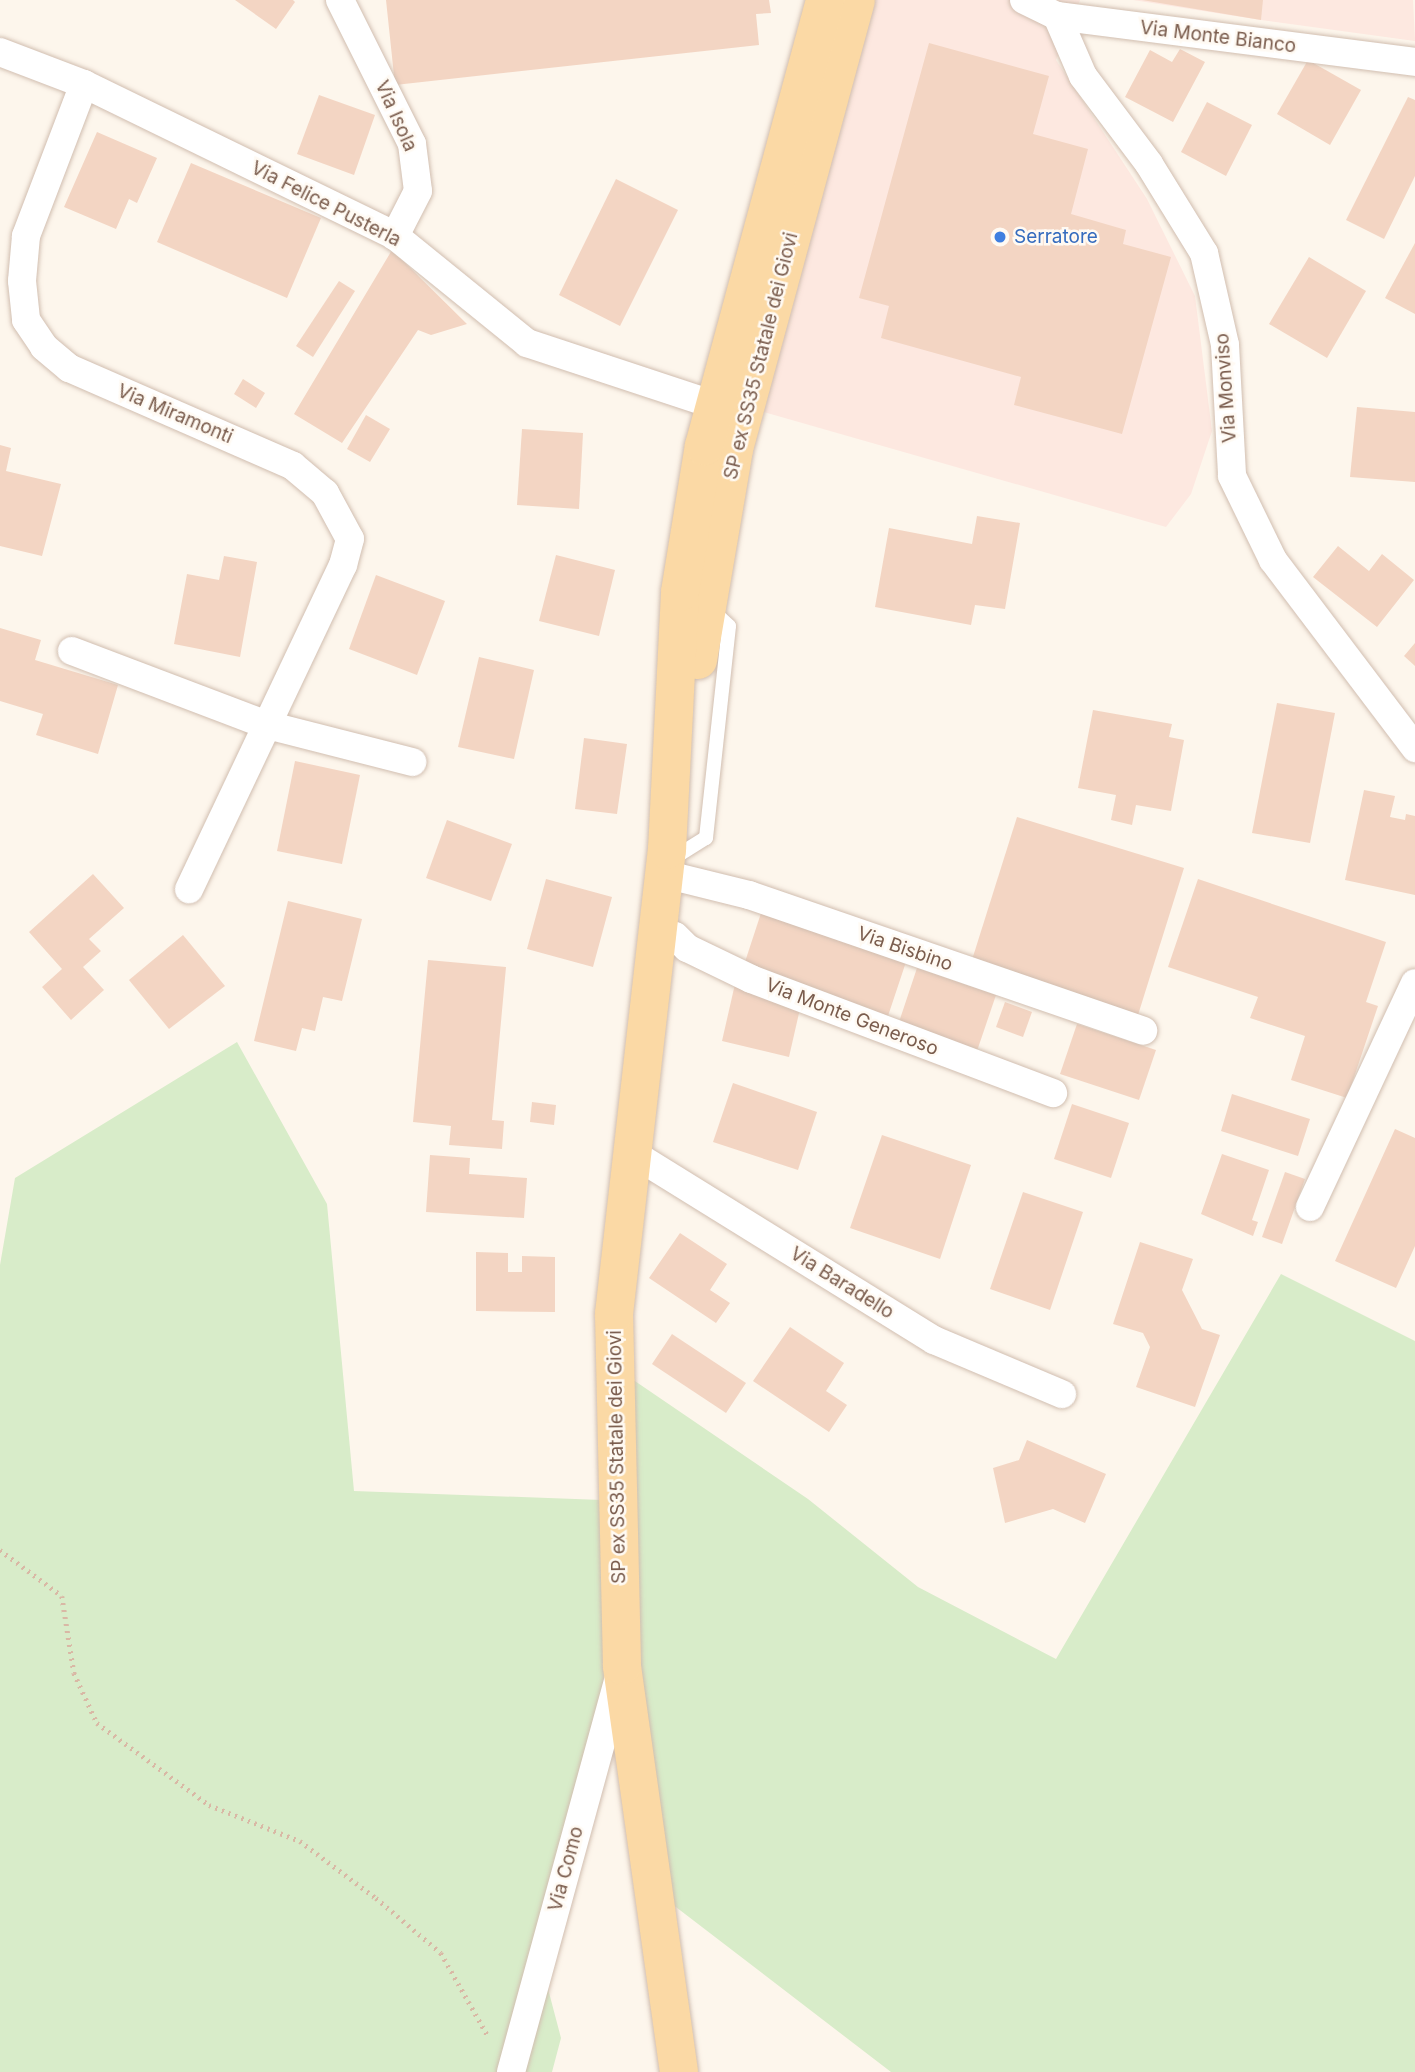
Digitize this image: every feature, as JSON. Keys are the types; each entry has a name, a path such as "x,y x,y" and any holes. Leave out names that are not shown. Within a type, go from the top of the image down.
{"main road":[{"name":"SP ex SS35 Statale dei Giovi","path":"679,2072 622,1665 614,1314 665,859 680,592 715,405 825,0"},
{"name":"SP ex SS35 Statale dei Giovi","path":"665,859 734,449 856,0"},
{"path":"715,405 724,419 712,486 716,550"}],"street":[{"name":"Via Isola","path":"340,0 412,144 418,191 395,236"},
{"name":"Via Monte Bianco","path":"1024,0 1057,16 1415,62"},
{"name":"Via Monviso","path":"1057,16 1083,76 1149,164 1204,253 1226,345 1232,476 1273,560 1415,748"},
{"name":"Via Felice Pusterla","path":"0,52 84,85 395,236 527,343 715,405"},
{"name":"Via Miramonti","path":"84,85 26,236 22,281 26,320 44,347 69,369 293,466 325,493 350,540 343,565 189,889"},
{"path":"72,651 267,725 412,762"},
{"name":"Via Bisbino","path":"665,859 749,895 1143,1031"},
{"name":"Via Monte Generoso","path":"657,932 675,936 687,948 751,979 1053,1093"},
{"path":"1310,1208 1415,983"},
{"name":"Via Baradello","path":"632,1153 934,1340 1062,1394"},
{"name":"Via Como","path":"511,2072 622,1665"}],"path":[{"path":"0,1550 62,1596 74,1673 97,1723 209,1805 300,1841 376,1898 441,1953 493,2049"}],"shaded area":[{"path":"867,0 1080,0 1056,60 1147,199 1195,296 1212,431 1191,494 1166,527 757,410"},
{"path":"1133,0 1413,0 1415,41 1261,20"}],"green space":[{"path":"237,1042 327,1204 354,1491 602,1500 629,1377 808,1499 918,1587 1056,1659 1281,1274 1415,1341 1415,2072 891,2072 655,1891 627,1704 542,1966 561,2038 552,2072 0,2072 0,1265 15,1178"}],"building":[{"path":"235,0 293,0 295,2 276,29"},
{"path":"386,0 769,0 771,13 756,14 759,45 395,85"},
{"path":"1142,0 1263,0 1261,20"},
{"name":"Serratore","path":"929,43 1049,76 1033,134 1088,149 1071,214 1126,230 1123,244 1171,257 1122,434 1014,405 1021,377 881,338 889,306 859,298"},
{"path":"1180,49 1205,62 1173,122 1125,97 1150,50 1172,62"},
{"path":"1308,60 1361,90 1330,145 1277,114"},
{"path":"319,95 375,115 354,175 297,154"},
{"path":"1408,97 1415,100 1415,176 1384,239 1346,220"},
{"path":"1207,102 1252,125 1226,176 1181,152"},
{"path":"97,132 157,158 137,203 129,199 116,229 64,207"},
{"path":"191,163 321,218 287,298 157,242"},
{"path":"616,179 678,210 620,326 559,295"},
{"path":"1415,243 1415,314 1385,298"},
{"path":"392,250 467,324 431,335 418,330 342,443 294,414"},
{"path":"1309,257 1366,291 1327,358 1269,324"},
{"path":"339,281 355,291 313,357 296,346"},
{"path":"243,379 265,393 256,408 234,394"},
{"path":"1357,407 1415,412 1415,482 1350,477"},
{"path":"366,415 390,429 370,462 347,449"},
{"path":"522,429 583,433 579,509 517,505"},
{"path":"0,445 11,448 6,471 61,484 42,556 0,546"},
{"path":"977,516 1020,523 1005,609 975,605 971,625 875,607 889,528 972,544"},
{"path":"1338,546 1369,571 1382,554 1414,580 1377,627 1313,577"},
{"path":"556,555 615,570 599,636 539,621"},
{"path":"224,556 257,562 240,657 174,644 187,574 219,580"},
{"path":"376,575 445,601 417,675 349,649"},
{"path":"0,628 41,640 35,660 118,685 98,754 36,735 43,714 0,701"},
{"path":"1415,643 1415,666 1404,656"},
{"path":"479,657 534,670 514,759 458,747"},
{"path":"1277,703 1335,713 1310,843 1252,833"},
{"path":"1093,710 1172,724 1169,737 1184,740 1171,811 1136,805 1132,825 1111,820 1116,795 1078,788"},
{"path":"584,738 627,744 617,814 575,809"},
{"path":"295,761 360,775 342,864 277,851"},
{"path":"1364,790 1395,796 1390,817 1405,820 1406,814 1415,816 1415,895 1345,880"},
{"path":"1017,817 1184,868 1138,1015 971,963"},
{"path":"447,820 512,844 491,901 426,878"},
{"path":"93,874 124,908 89,939 101,951 83,967 104,990 71,1020 42,987 62,969 29,932"},
{"path":"546,879 612,897 593,967 527,949"},
{"path":"1198,879 1386,942 1366,1002 1378,1006 1347,1098 1291,1080 1305,1036 1250,1018 1258,997 1168,967"},
{"path":"288,901 362,919 342,1001 323,997 315,1031 302,1028 296,1051 254,1041"},
{"path":"763,907 908,956 888,1016 743,968"},
{"path":"183,935 225,986 169,1029 129,980"},
{"path":"428,960 506,967 492,1120 504,1121 502,1149 449,1145 451,1126 413,1122"},
{"path":"917,968 996,995 977,1051 898,1025"},
{"path":"735,984 802,1000 789,1057 722,1041"},
{"path":"1005,1002 1032,1012 1023,1037 996,1027"},
{"path":"1077,1024 1156,1050 1139,1100 1060,1074"},
{"path":"733,1083 817,1112 798,1170 713,1142"},
{"path":"1232,1094 1310,1119 1298,1156 1221,1131"},
{"path":"532,1102 556,1105 554,1125 530,1122"},
{"path":"1072,1104 1129,1123 1111,1178 1054,1159"},
{"path":"1395,1129 1415,1138 1415,1246 1396,1288 1335,1261"},
{"path":"882,1135 971,1165 940,1259 850,1228"},
{"path":"1222,1154 1269,1170 1252,1220 1258,1222 1253,1236 1201,1214"},
{"path":"430,1155 470,1158 469,1174 527,1178 524,1218 426,1212"},
{"path":"1285,1172 1305,1179 1282,1244 1262,1237"},
{"path":"1023,1192 1083,1212 1050,1310 990,1289"},
{"path":"680,1233 727,1264 710,1290 730,1303 716,1323 649,1278"},
{"path":"1140,1242 1193,1259 1182,1290 1202,1329 1220,1335 1195,1407 1136,1387 1150,1347 1143,1333 1113,1324"},
{"path":"476,1252 508,1253 508,1272 522,1272 522,1256 555,1257 555,1312 476,1311"},
{"path":"790,1327 844,1363 826,1391 847,1405 829,1432 753,1381"},
{"path":"672,1334 746,1383 726,1413 652,1364"},
{"path":"1027,1440 1106,1474 1085,1523 1053,1509 1005,1523 993,1468 1019,1460"}],"place":[{"name":"Serratore","path":"1000,237"}]}
